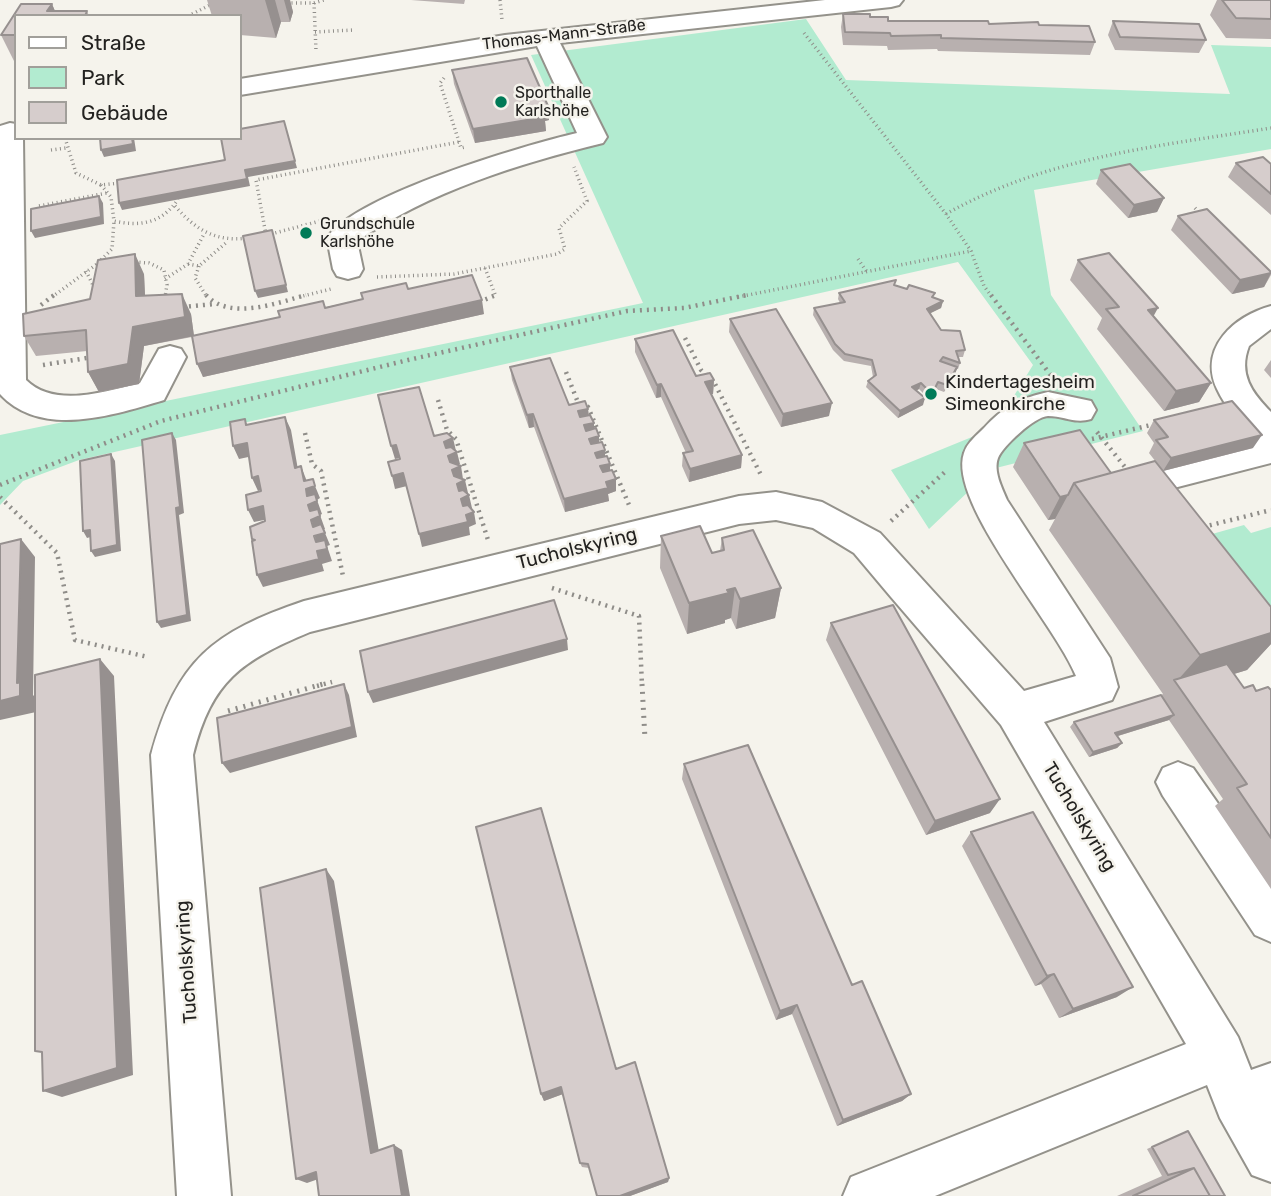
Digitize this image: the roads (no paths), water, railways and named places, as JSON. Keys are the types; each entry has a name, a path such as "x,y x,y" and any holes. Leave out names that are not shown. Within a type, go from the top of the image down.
{"street":[{"name":"Thomas-Mann-Straße","path":"242,87 316,72 545,37 891,0"},
{"path":"349,279 342,238 364,222 428,190 564,144 593,138 545,37"},
{"path":"9,131 6,349 9,379 14,389 44,407 67,408 137,396 152,391 170,357"},
{"path":"1271,317 1256,322 1234,339 1229,363 1231,384 1243,403 1271,434"},
{"path":"1016,712 1098,687 1096,670 990,503 979,471 981,453 992,438 1031,408 1048,404 1090,429"},
{"path":"1166,476 1271,450"},
{"name":"Tucholskyring","path":"204,1196 172,755 181,715 210,670 250,638 304,617 739,510 776,506 822,516 867,543 1016,712 1243,1081 1271,1156"},
{"path":"1178,782 1271,919"},
{"path":"870,1196 1243,1081"}],"place":[{"name":"Sporthalle Karlshöhe","path":"501,102"},
{"name":"Grundschule Karlshöhe","path":"306,233"},
{"name":"Kindertagesheim Simeonkirche","path":"931,394"}]}
